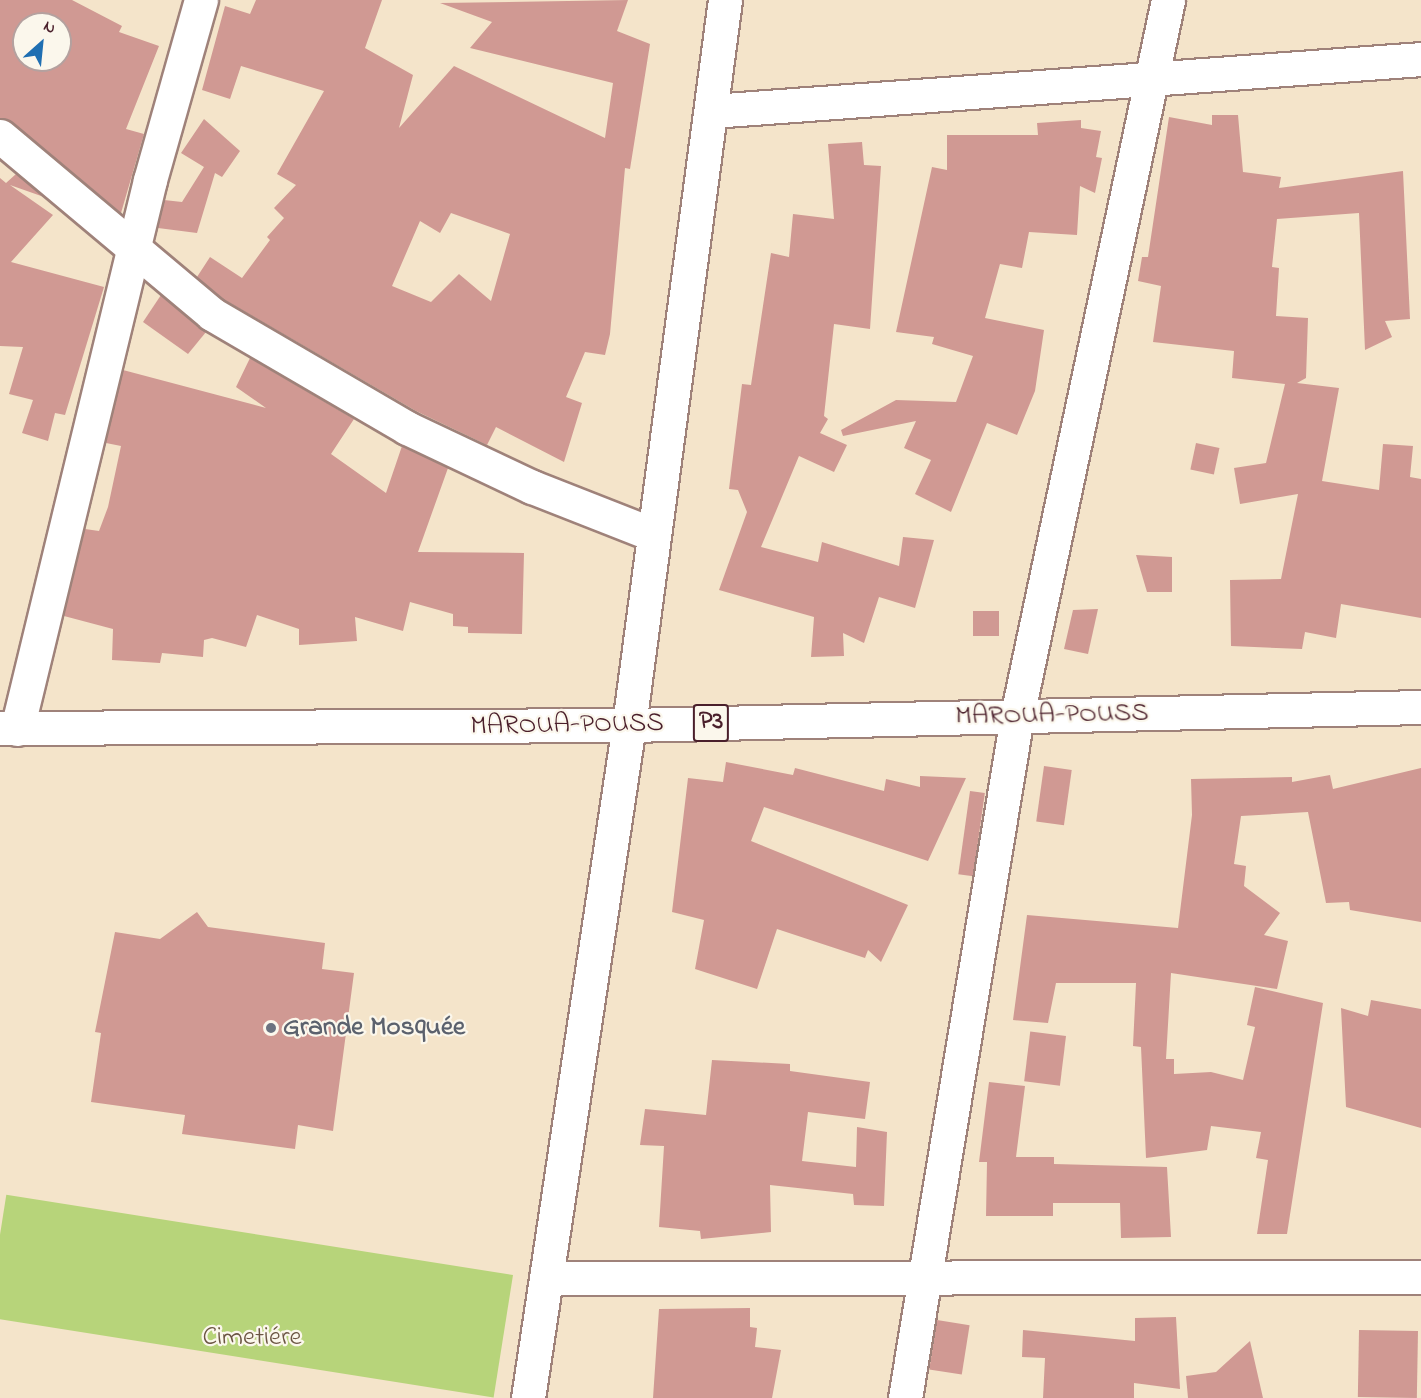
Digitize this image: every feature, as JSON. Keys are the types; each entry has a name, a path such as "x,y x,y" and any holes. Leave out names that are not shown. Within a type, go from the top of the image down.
{"street":[{"path":"9,729 132,250 201,0"},
{"path":"528,1398 630,724 652,534 712,111 725,0"},
{"path":"905,1398 928,1277 1017,716 1149,79 1168,0"},
{"path":"712,111 1421,59"},
{"path":"0,136 132,250 212,314 390,419 532,487 652,534"},
{"name":"MAROUA-POUSS","path":"9,729 630,724 1421,707"},
{"path":"546,1278 1421,1277"}],"green space":[{"name":"Cimetiére","path":"6,1195 513,1275 494,1397 0,1319 0,1235"}],"building":[{"path":"0,0 72,0 122,26 119,32 159,46 126,129 144,134 121,213 12,122 0,118"},
{"path":"256,0 382,0 365,48 413,75 399,128 454,66 605,138 613,83 470,48 492,22 440,3 628,0 617,31 650,44 630,169 625,168 610,334 605,355 585,352 566,397 582,403 564,462 496,427 487,445 416,411 223,299 197,277 210,257 242,278 270,240 267,237 284,218 274,208 296,185 277,174 324,91 241,66 230,99 202,90 225,6 250,14","holes":["451,213 510,234 491,301 459,274 431,302 392,286 420,221 440,233"]},
{"path":"1212,115 1238,115 1243,172 1281,177 1279,188 1403,171 1410,319 1385,321 1392,337 1365,350 1359,213 1277,219 1272,267 1279,268 1276,316 1308,318 1306,378 1297,383 1339,388 1322,481 1379,490 1383,444 1413,446 1410,477 1421,479 1421,618 1341,604 1336,638 1305,632 1302,649 1231,646 1230,580 1281,579 1298,494 1240,504 1234,468 1266,463 1285,384 1232,378 1234,351 1153,342 1161,286 1138,281 1142,257 1148,257 1169,117 1212,125"},
{"path":"204,119 240,151 222,177 215,173 197,233 158,228 164,200 182,202 204,167 181,153"},
{"path":"1081,120 1081,128 1101,131 1096,157 1102,158 1095,193 1080,186 1077,235 1029,232 1022,268 1000,264 985,318 1044,330 1035,391 1017,435 987,423 951,512 915,494 931,460 904,448 916,421 843,436 841,430 896,400 956,402 973,356 932,344 934,337 896,332 932,167 947,170 947,135 1038,135 1037,123"},
{"path":"862,142 864,165 881,166 870,329 834,324 824,416 828,419 820,433 847,445 834,472 799,456 761,547 818,562 822,542 899,566 903,537 934,540 915,608 879,597 864,643 843,633 844,656 811,657 814,617 719,590 747,512 738,490 729,489 742,384 751,385 771,253 789,257 793,214 834,219 828,144"},
{"path":"16,174 44,197 10,185 53,215 11,262 104,287 65,415 55,413 48,441 22,433 33,400 9,394 23,347 0,346 0,178 6,183"},
{"path":"161,295 206,332 188,354 143,322"},
{"path":"250,358 354,419 331,454 386,493 402,446 448,468 418,552 524,553 522,634 468,633 468,627 453,626 453,614 410,602 403,631 355,617 357,641 299,645 299,629 257,615 246,647 212,638 204,640 203,657 162,653 160,663 112,660 113,629 64,616 85,529 99,531 108,507 121,446 106,443 123,370 266,408 236,387"},
{"path":"1196,443 1219,448 1214,474 1190,469"},
{"path":"1136,555 1172,557 1172,592 1147,592"},
{"path":"1098,609 1088,654 1064,649 1073,610"},
{"path":"973,611 999,611 999,636 973,636"},
{"path":"726,762 793,775 795,768 884,791 886,779 920,787 920,776 966,778 928,861 764,807 751,841 908,905 881,962 868,950 865,958 777,929 757,989 695,969 704,920 672,912 688,778 723,782"},
{"path":"1044,766 1072,770 1064,825 1036,821"},
{"path":"1421,768 1421,922 1350,910 1349,902 1326,903 1308,812 1241,816 1234,864 1246,866 1244,886 1280,913 1264,935 1288,941 1277,989 1171,973 1166,1059 1174,1059 1174,1074 1211,1072 1243,1080 1255,1027 1247,1025 1255,987 1323,1003 1287,1234 1257,1234 1268,1160 1256,1158 1261,1132 1211,1126 1207,1150 1146,1158 1141,1047 1133,1046 1136,983 1056,983 1048,1023 1013,1020 1027,915 1178,928 1192,815 1191,779 1292,777 1292,782 1330,775 1333,789"},
{"path":"970,791 985,793 973,876 958,874"},
{"path":"197,912 208,927 325,943 322,969 354,973 333,1131 298,1125 295,1149 182,1134 185,1115 91,1102 101,1033 95,1032 115,932 160,939"},
{"path":"1371,1000 1421,1009 1421,1128 1346,1107 1341,1008 1368,1016"},
{"path":"1030,1032 1066,1036 1060,1086 1024,1081"},
{"path":"712,1060 790,1064 790,1071 870,1082 865,1119 808,1112 802,1161 856,1167 857,1127 887,1132 884,1206 854,1205 853,1194 770,1185 771,1232 701,1239 700,1231 659,1227 664,1146 640,1145 645,1109 706,1115"},
{"path":"989,1082 1025,1086 1016,1157 1054,1157 1054,1164 1167,1167 1171,1237 1121,1238 1120,1203 1053,1203 1053,1216 986,1216 987,1162 979,1162"},
{"path":"750,1308 750,1327 757,1328 755,1347 781,1350 772,1398 653,1398 659,1309"},
{"path":"1176,1317 1180,1389 1134,1383 1134,1398 1043,1398 1045,1358 1022,1357 1023,1330 1135,1341 1135,1318"},
{"path":"937,1320 970,1325 962,1375 929,1369"},
{"path":"1359,1330 1418,1331 1417,1398 1358,1397"},
{"path":"1250,1341 1263,1398 1188,1398 1186,1376 1216,1372"}],"place":[{"name":"Grande Mosquée","path":"271,1028"}]}
